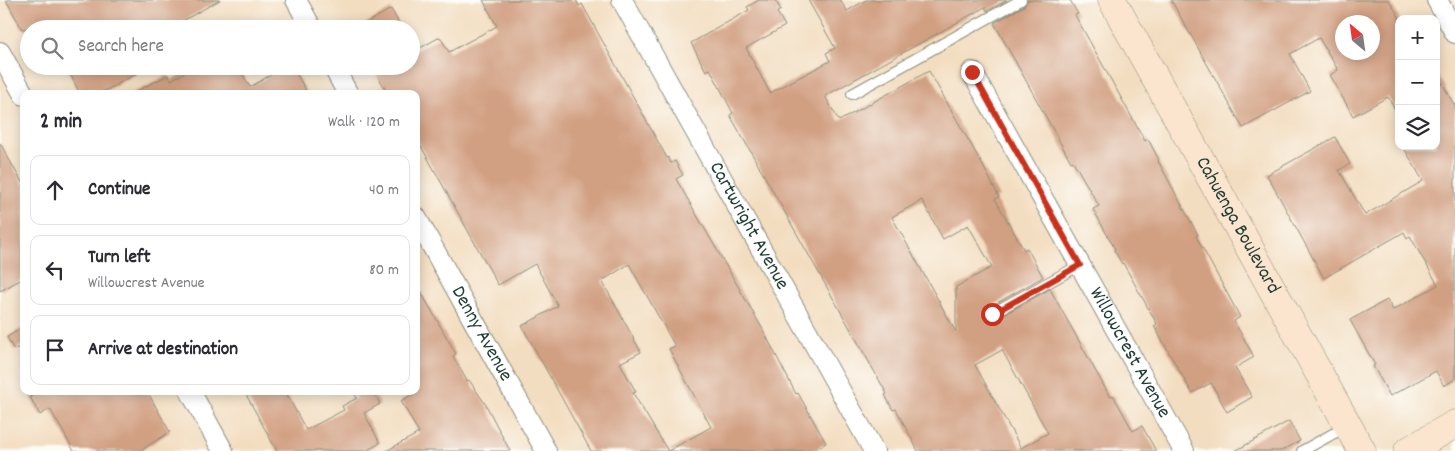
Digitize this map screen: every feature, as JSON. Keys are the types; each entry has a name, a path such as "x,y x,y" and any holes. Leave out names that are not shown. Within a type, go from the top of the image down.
{"main road":[{"name":"Cahuenga Boulevard","path":"1112,0 1362,451"},
{"path":"1424,445 1455,424"}],"street":[{"path":"296,0 307,20"},
{"name":"Cartwright Avenue","path":"622,0 874,451"},
{"path":"1436,0 1455,33"},
{"path":"0,52 21,90"},
{"name":"Willowcrest Avenue","path":"972,72 1184,451"},
{"path":"337,75 346,90"},
{"name":"Denny Avenue","path":"420,224 546,451"},
{"path":"192,395 223,451"}],"lane":[{"path":"852,94 1021,0"},
{"path":"992,314 1080,265"},
{"path":"1302,451 1348,425"}],"building":[{"path":"6,0 220,0 184,20 20,20 20,25"},
{"path":"483,0 576,0 579,6 582,4 667,158 671,163 675,161 683,175 676,179 762,328 796,394 798,393 826,443 812,451 668,451 591,451 522,326 558,306 535,264 498,285 420,144 420,90 386,90 377,75 420,75 420,48 440,37 449,52 497,26","holes":["629,264 675,346 669,349 711,427 668,451 633,393 636,392 620,363 641,352 602,281"]},
{"path":"759,0 775,0 781,10 777,12 785,26 746,48 770,93 830,61 826,53 835,48 808,0 840,0 847,11 866,0 1007,0 987,11 985,7 825,96 839,121 929,71 982,164 999,197 995,199 1024,250 1027,248 1043,277 988,308 984,313 985,318 990,321 994,320 1050,289 1110,397 1113,395 1133,431 1142,426 1156,451 918,451 896,409 893,410 885,395 887,394 730,115 733,113 710,69 706,71 691,43 749,10 747,7","holes":["922,200 943,239 968,225 992,267 956,287 956,332 892,217","1002,350 1048,433 1021,448 975,365"]},
{"path":"1028,0 1070,0 1078,14 1075,15 1145,141 1148,139 1198,235 1196,236 1240,317 1234,321 1254,357 1235,368 1252,397 1227,412 1211,383 1192,393 1154,326 1157,324 1114,250 1093,209 1099,206 1073,161 1071,162 994,23 1024,6"},
{"path":"1171,0 1389,0 1398,15 1395,15 1395,110 1388,97 1353,116 1330,75 1338,70 1319,38 1290,54 1310,91 1243,128"},
{"path":"391,9 397,20 372,20"},
{"path":"70,75 134,75 107,90 78,90"},
{"path":"168,75 171,80 180,75 243,75 250,87 271,75 297,75 306,90 139,90"},
{"path":"1440,79 1455,106 1455,379 1444,386 1436,371 1390,396 1350,320 1387,300 1393,310 1438,285 1410,236 1407,238 1404,232 1324,278 1267,175 1335,137 1350,164 1339,170 1365,215 1423,181 1405,150 1440,150"},
{"path":"0,143 20,179 20,280 0,291"},
{"path":"420,290 456,354 453,356 467,381 469,380 486,405 510,451 386,451 419,433 401,401 411,395 420,395"},
{"path":"20,329 20,346 14,350 7,337"},
{"path":"33,395 149,395 170,432 140,451 74,451 50,409 40,415 30,397"},
{"path":"246,395 287,395 306,430 344,410 342,406 357,398 355,395 375,395 380,404 364,413 380,443 366,451 277,451"},
{"path":"1289,421 1300,441 1281,451 1235,451"}],"route":[{"path":"972,72 1080,265 992,314"}]}
